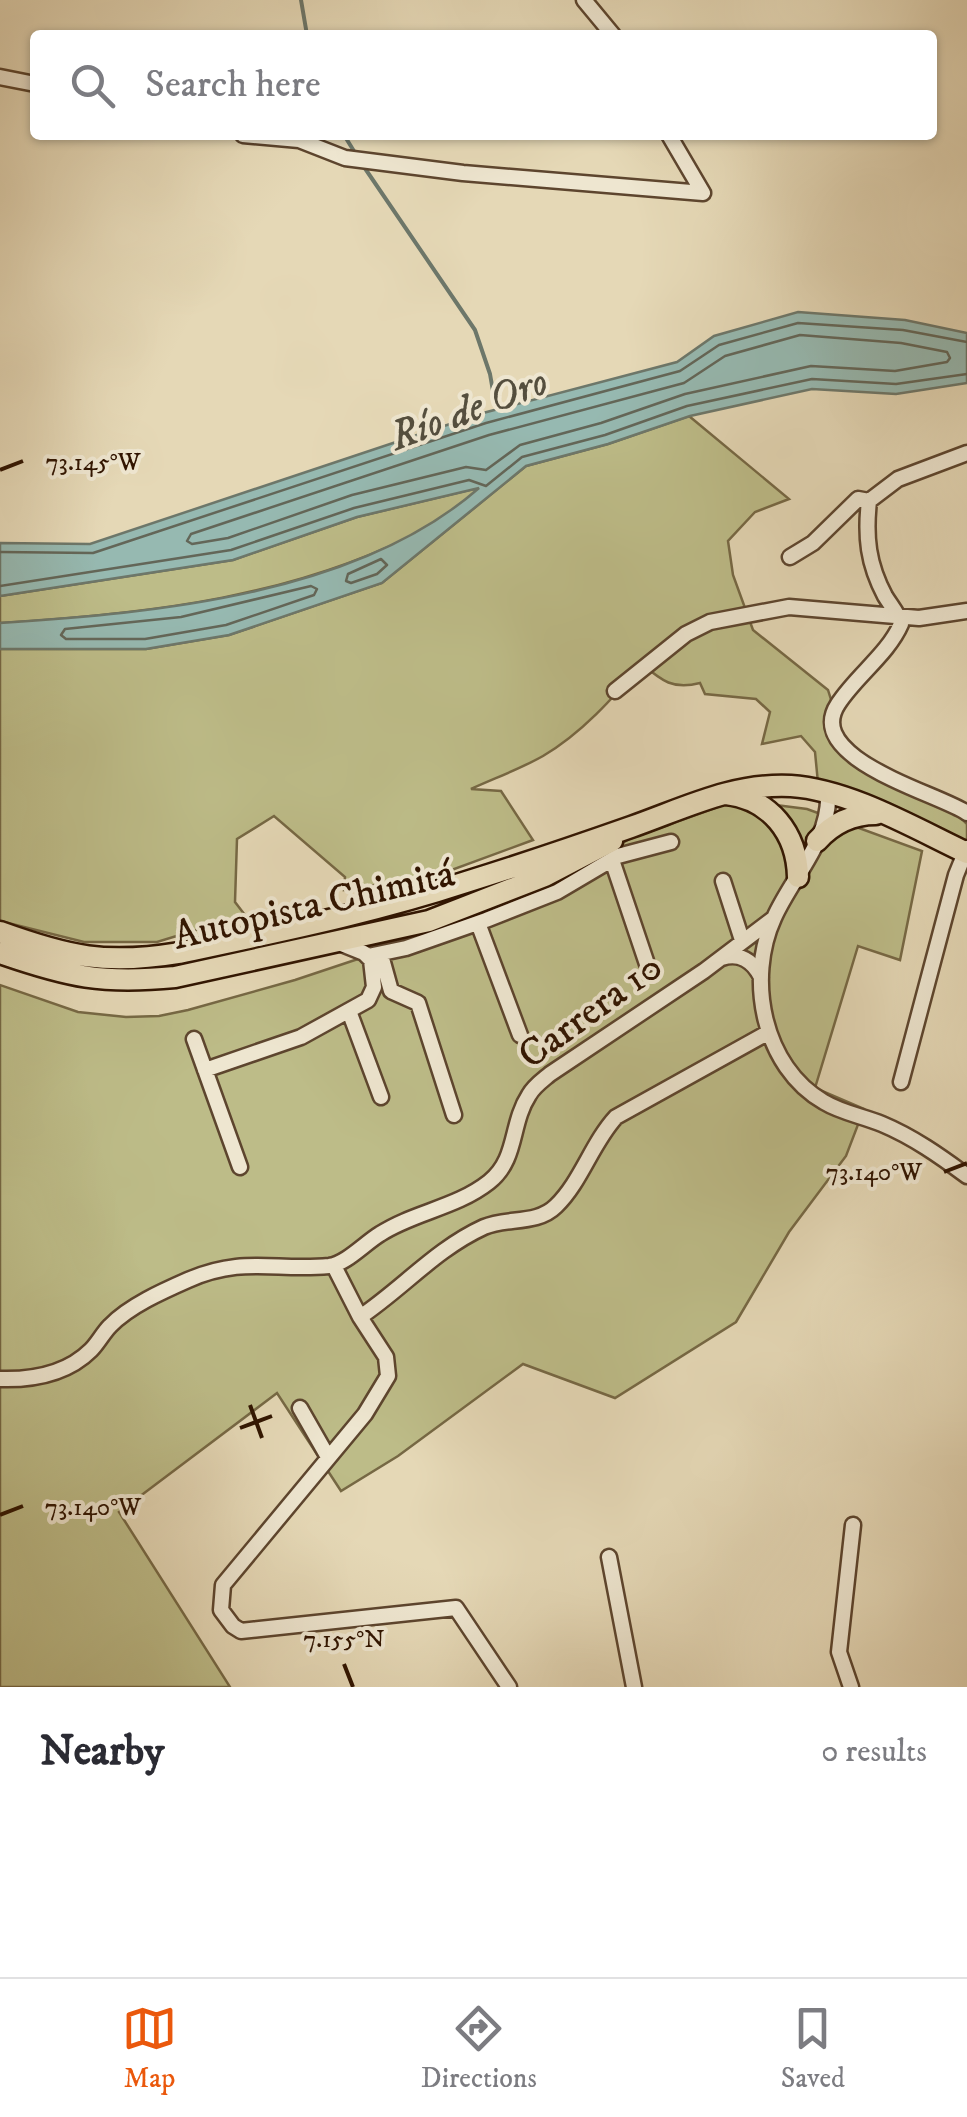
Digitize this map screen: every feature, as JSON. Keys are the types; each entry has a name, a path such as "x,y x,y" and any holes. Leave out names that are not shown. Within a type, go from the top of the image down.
{"highway":[{"name":"Autopista Chimitá","path":"0,932 57,953 88,958 166,955 364,912 468,882 718,794 767,786 828,792 967,851"},
{"path":"718,794 750,800 777,818 794,846 798,877"},
{"path":"817,842 850,817 869,814 897,819"},
{"name":"Autopista Chimitá","path":"0,954 66,976 140,980 175,977 429,921 583,858 629,828"}],"street":[{"path":"584,0 609,30"},
{"path":"0,77 30,83"},
{"path":"299,140 345,158 703,193 672,140"},
{"path":"790,557 814,543 858,500 869,501 898,478 967,453"},
{"path":"869,501 865,534 886,598 901,624 834,710 832,726 845,748 886,778 967,813"},
{"path":"615,691 686,634 710,622 788,607 919,618 967,611"},
{"path":"828,792 827,815 817,842 774,918 763,949 762,1016 782,1060 799,1082 821,1100 928,1147 967,1176"},
{"path":"338,943 374,956 478,923 556,892 636,849 671,842"},
{"path":"901,1082 956,875 967,851"},
{"path":"612,860 647,964"},
{"path":"722,881 742,940"},
{"name":"Carrera 10","path":"334,1266 396,1224 456,1202 492,1180 509,1159 522,1110 532,1090 774,918"},
{"path":"478,923 520,1035"},
{"path":"205,1070 301,1037 368,1000 374,992 374,956"},
{"path":"374,956 391,991 418,1003 454,1114"},
{"path":"717,960 728,956 743,958 761,978"},
{"path":"348,1011 381,1097"},
{"path":"360,1317 395,1293 418,1269 484,1227 537,1217 552,1210 616,1118 769,1032"},
{"path":"194,1039 240,1167"},
{"path":"0,1379 42,1376 71,1366 92,1349 111,1324 137,1306 220,1267 334,1266 386,1357 388,1376 366,1414 224,1585 221,1610 241,1630 449,1607 461,1614 509,1687"},
{"path":"300,1408 328,1457"},
{"path":"851,1687 840,1652 854,1525"},
{"path":"610,1557 634,1687"}],"shaded area":[{"path":"689,416 789,499 755,512 728,541 733,575 753,630 828,690 833,706 834,742 951,808 967,824 967,850 818,783 815,752 801,736 762,744 770,712 756,699 705,694 700,683 668,682 642,664 571,737 543,756 471,789 501,791 533,840 438,875 344,890 345,877 274,816 237,839 235,902 245,915 157,942 84,942 0,921 0,649 146,649 229,635 382,583 526,466 608,444"},
{"path":"482,487 433,525 382,550 277,585 167,607 0,623 0,596 233,560 357,517"},
{"path":"737,800 807,809 922,851 900,960 858,946 815,1088 864,1109 846,1156 789,1232 736,1322 615,1398 523,1364 398,1456 341,1491 277,1393 119,1512 230,1687 0,1687 0,985 78,1012 126,1017 188,1010 412,941 553,888 629,839"}],"water":[{"path":"798,312 905,320 967,333 967,383 896,394 812,389 690,416 526,466 382,583 229,635 146,649 0,649 0,623 188,604 315,575 375,553 430,524 479,488 357,517 233,560 0,596 0,543 90,544 483,413 677,362 714,336"}],"waterway":[{"path":"301,0 306,30"},
{"path":"347,140 357,156"},
{"name":"Río de Oro","path":"362,164 475,330 494,397 502,409"}]}
